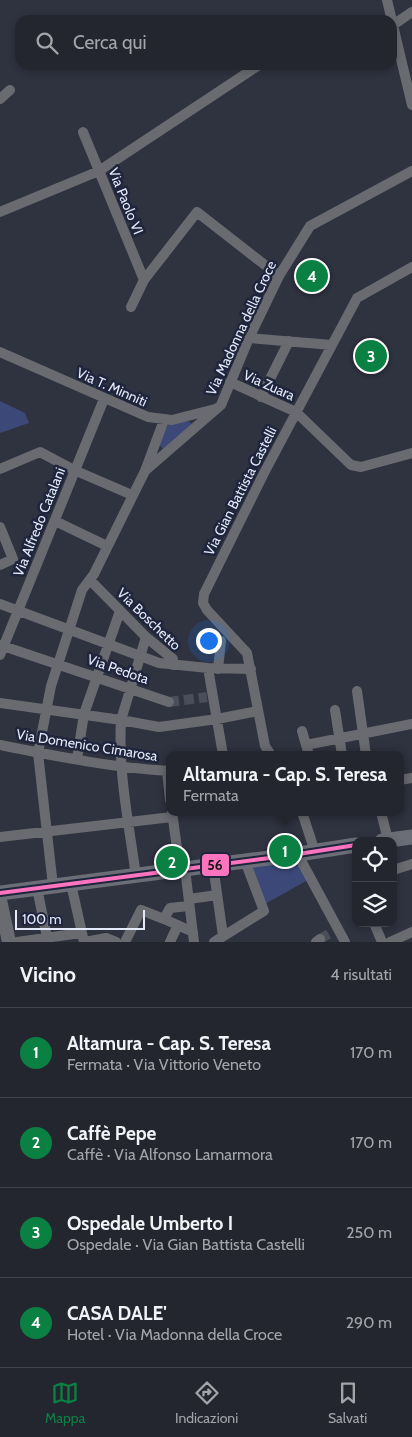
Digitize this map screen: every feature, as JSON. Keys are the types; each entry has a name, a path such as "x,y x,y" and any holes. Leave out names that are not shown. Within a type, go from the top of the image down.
{"main road":[{"path":"397,839 412,837"},
{"path":"0,893 245,862 352,846"}],"street":[{"path":"387,0 391,15"},
{"path":"397,22 412,12"},
{"path":"397,42 412,106"},
{"path":"0,212 99,171 251,70"},
{"path":"0,99 10,90"},
{"name":"Via Paolo VI","path":"83,132 144,280"},
{"name":"Via Madonna della Croce","path":"145,471 218,408 279,276 310,226 412,171"},
{"path":"131,307 144,280 197,212 279,276"},
{"name":"Via Gian Battista Castelli","path":"268,751 258,711 247,653 207,610 203,603 204,594 296,412 357,298 412,267"},
{"path":"249,338 332,344"},
{"path":"261,397 289,341"},
{"name":"Via T. Minniti","path":"0,352 148,418 164,420 185,417 218,408"},
{"name":"Via Zuara","path":"230,382 296,412"},
{"name":"Via Alfredo Catalani","path":"1,649 104,399"},
{"path":"296,412 352,465 361,467 412,453"},
{"name":"Via Madonna della Croce","path":"53,886 38,753 51,686 82,590 90,580 145,471 164,420"},
{"path":"0,469 40,452 74,470 132,495"},
{"path":"55,521 107,546"},
{"path":"0,527 13,559 0,564"},
{"name":"Via Boschetto","path":"90,580 146,637 173,659 173,665 213,669 251,669"},
{"path":"0,604 140,656 173,665"},
{"path":"77,759 84,714 120,611"},
{"path":"136,876 122,766 120,720 146,637"},
{"path":"221,641 213,669 210,697 217,719 222,751"},
{"name":"Via Pedota","path":"1,649 58,664 169,702"},
{"path":"357,691 366,751"},
{"path":"0,703 84,714 159,727 258,711"},
{"path":"335,710 341,751"},
{"path":"302,731 308,750 339,738 412,724"},
{"name":"Via Domenico Cimarosa","path":"0,745 38,753 166,771"},
{"path":"0,838 166,816"},
{"path":"172,816 189,903 193,937"},
{"path":"303,816 315,852"},
{"path":"382,816 385,837"},
{"path":"298,854 335,931 345,942"},
{"path":"214,942 264,911 245,862"},
{"path":"397,869 412,864"},
{"path":"213,865 223,936"},
{"path":"71,884 83,939"},
{"path":"37,888 47,940"},
{"path":"164,918 170,908 217,895"},
{"path":"0,900 9,942"},
{"path":"125,942 141,910 178,925 193,937"},
{"path":"170,942 178,925"},
{"path":"376,927 382,942"},
{"path":"390,942 412,932"},
{"path":"17,942 106,938 116,942"}],"shaded area":[{"path":"0,401 25,413 29,423 0,433"},
{"path":"187,420 192,424 163,449 158,443 165,428 175,422"},
{"path":"296,859 308,880 265,904 251,867"}],"tunnel":[{"path":"169,702 207,697"},
{"path":"320,939 332,932"}],"transit line":[{"name":"56","path":"0,893 352,846"}],"place":[{"name":"CASA DALE'","path":"312,276"},
{"name":"Ospedale Umberto I","path":"371,356"},
{"name":"Altamura - Cap. S. Teresa","path":"285,851"},
{"name":"Caffè Pepe","path":"172,862"}]}
